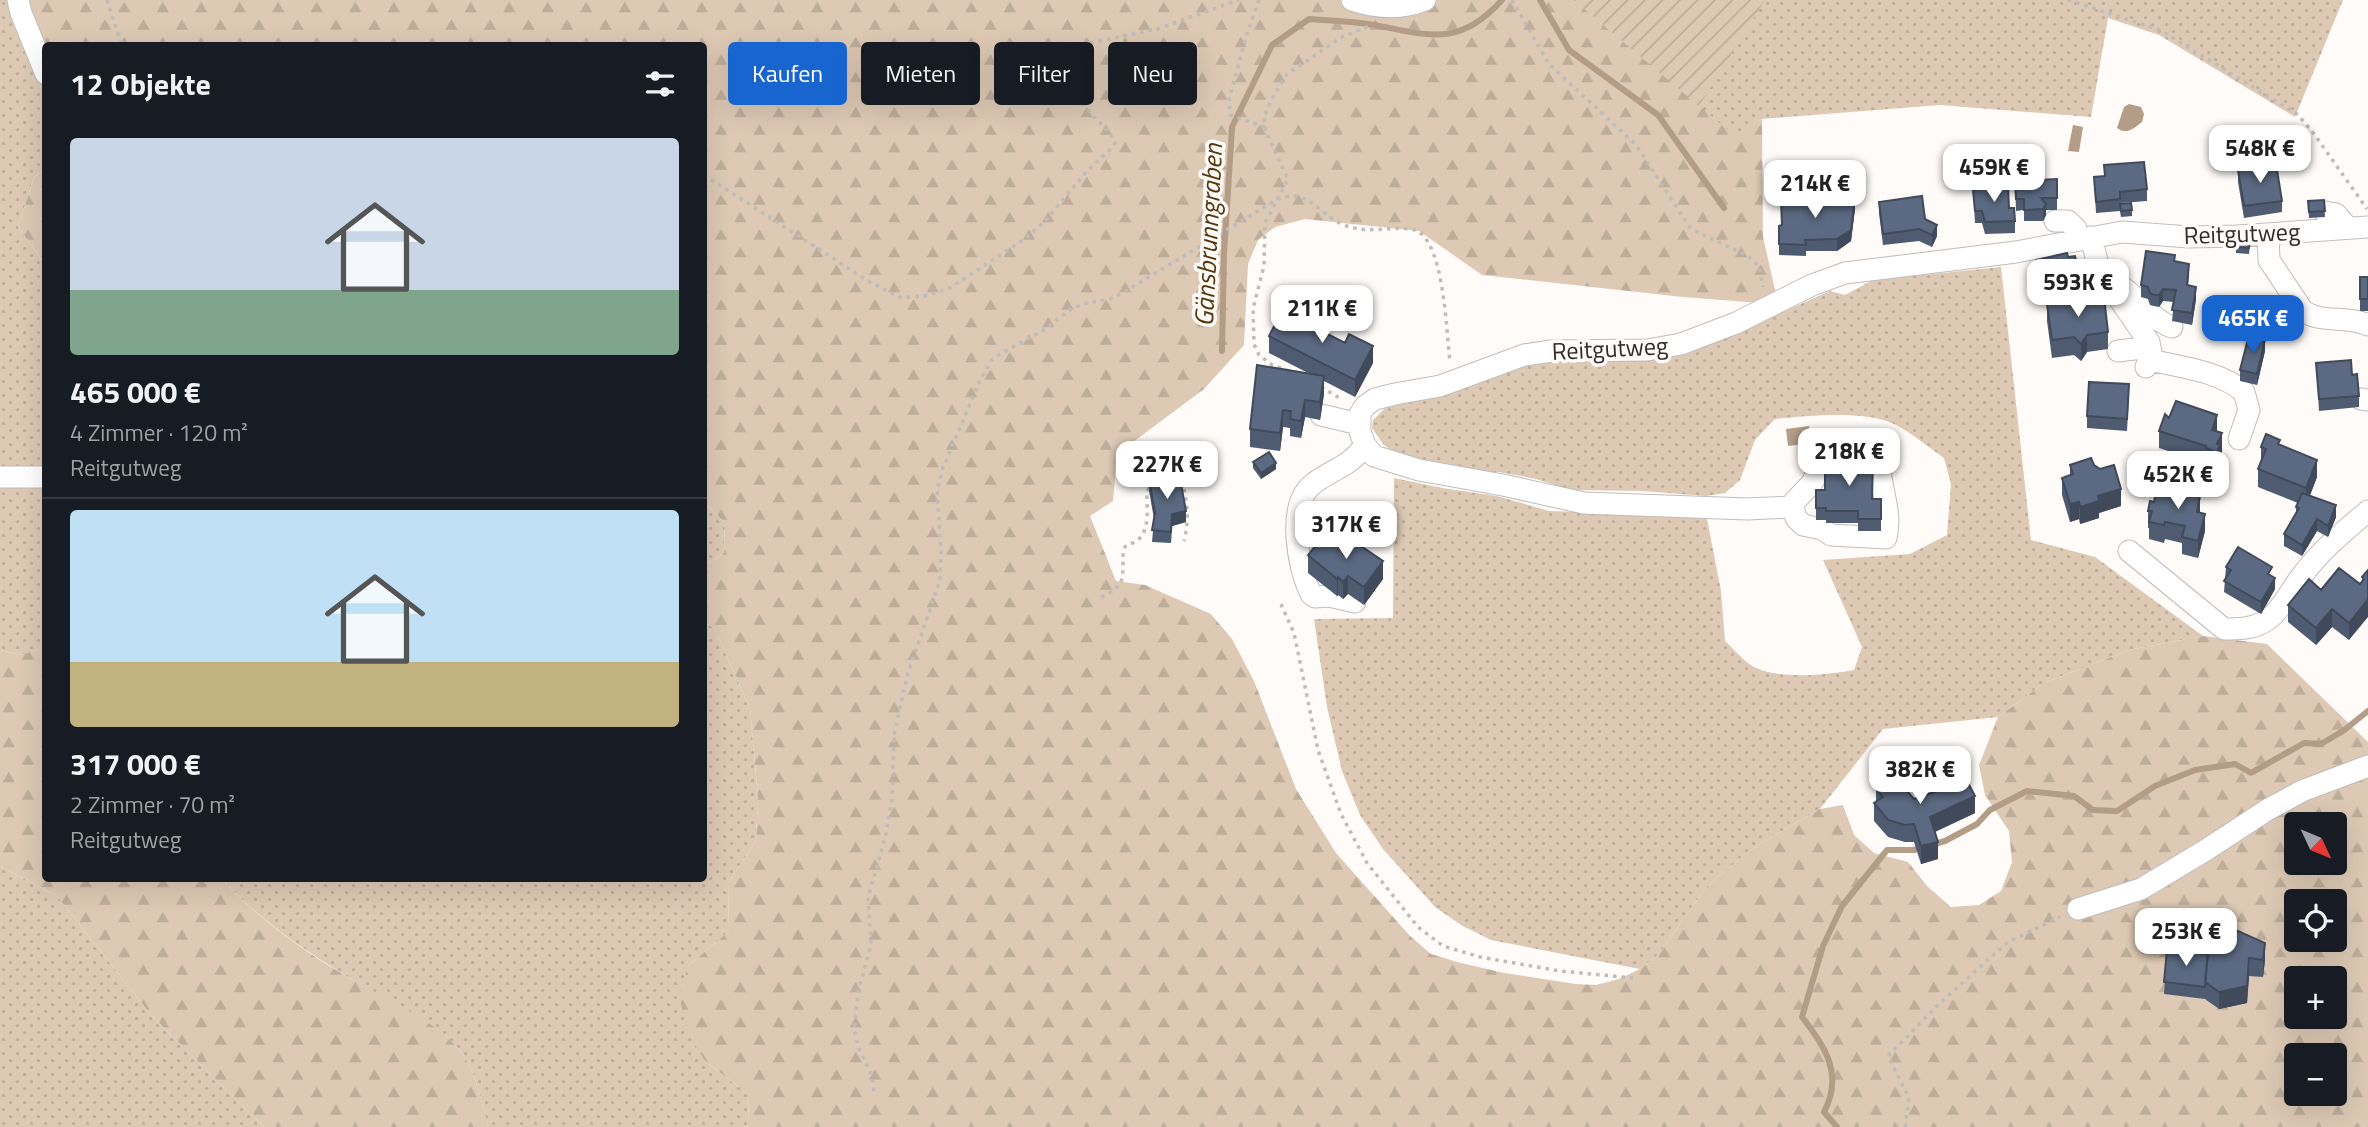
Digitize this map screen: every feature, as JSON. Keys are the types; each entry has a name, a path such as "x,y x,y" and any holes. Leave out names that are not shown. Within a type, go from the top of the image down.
{"street":[{"path":"18,0 42,63"},
{"path":"1352,0 1392,7 1425,0"},
{"path":"2325,212 2336,214 2358,228"},
{"path":"2055,221 2068,221 2085,238 2106,281 2146,335 2149,358"},
{"name":"Reitgutweg","path":"1360,418 1375,399 1454,382 1496,364 1532,353 1640,351 1671,347 1706,336 1822,281 1846,273 2004,253 2134,231 2189,237 2358,228"},
{"path":"2268,234 2269,260 2303,312 2311,316 2349,320 2368,326"},
{"path":"2106,281 2124,287 2152,314 2172,327"},
{"path":"2118,351 2213,376 2235,385 2244,392 2249,410 2239,439"},
{"path":"1321,415 1360,418 1365,445 1374,456 1398,465 1576,502 1738,509 1793,507"},
{"path":"1356,602 1329,596 1315,597 1311,594 1299,555 1298,517 1308,488 1352,461 1365,445"},
{"path":"1826,463 1875,466 1880,470 1882,490 1887,503 1887,535 1883,538 1831,535 1822,529 1803,525 1796,518 1793,507 1798,496 1812,483 1820,467 1826,463"},
{"path":"0,477 42,477"},
{"path":"2129,551 2224,629 2248,628 2265,622 2283,603 2302,575 2343,532 2368,511"},
{"path":"2078,909 2141,889 2302,791 2368,766"}],"path":[{"path":"107,0 121,42"},
{"path":"707,177 868,281 899,297 929,295 950,288 1026,238 1113,147 1115,142 1109,132 1046,67 1045,61 1049,57 1061,49 1157,29 1239,0"},
{"path":"1259,0 1229,99 1230,115 1265,127"},
{"path":"1512,0 1549,64 1636,145 1691,229 1748,256 1759,266 1765,292 1772,304"},
{"path":"2068,0 2160,30 2297,114 2368,211"},
{"path":"1293,373 1272,365 1259,355 1254,344 1253,309 1264,266 1265,222 1288,178 1276,156 1265,127 1264,116 1287,74 1342,37 1368,27"},
{"path":"874,1091 872,1076 855,1039 854,1017 871,944 870,887 880,858 892,799 894,735 910,662 940,580 937,489 979,380 992,360 1042,331 1075,307 1117,296 1276,200 1294,195 1309,201 1342,224 1354,228 1372,231 1413,229 1424,235 1436,261 1441,282 1454,382"},
{"path":"1320,387 1360,418"},
{"path":"1176,482 1183,485 1187,507 1188,523 1184,541"},
{"path":"1101,597 1116,590 1122,581 1124,550 1127,545 1141,537 1148,517 1147,491 1151,486 1158,485"},
{"path":"1281,604 1294,633 1318,750 1341,814 1367,863 1418,927 1443,946 1480,957 1560,971 1633,978"},
{"path":"1905,1127 1909,1098 1888,1056 1939,1004 2008,943 2078,909"}],"green space":[{"path":"0,0 18,0 42,63 42,172 34,177 18,227 42,260 42,648 21,655 0,650"},
{"path":"18,0 1574,0 1735,136 1762,119 1763,237 1776,294 1760,303 1482,275 1419,231 1305,219 1275,227 1258,240 1248,264 1244,345 1204,389 1117,454 1113,501 1090,516 1116,581 1145,585 1211,614 1232,639 1254,681 1296,789 1336,853 1410,936 1431,954 1457,962 1504,973 1576,984 1596,985 1619,979 1640,969 1658,955 1706,887 1750,850 1820,809 1843,805 1854,835 1874,853 1908,862 1927,886 1951,907 1979,905 2001,891 2012,862 2009,831 1985,795 1979,765 1998,717 2044,683 2129,650 2203,636 2267,644 2368,742 2368,1127 746,1127 749,1095 705,1061 686,1031 680,996 688,966 729,931 728,883 756,841 758,798 750,708 714,628 707,624 707,564 724,553 725,523 707,505 707,42 44,42"},
{"path":"1574,0 2343,0 2295,117 2159,35 2108,18 2091,117 1940,105 1762,119 1735,137"},
{"path":"1574,0 1765,0 1699,106"},
{"path":"42,172 42,260 18,227 34,177"},
{"path":"2001,267 2031,540 2095,557 2203,636 2129,650 2044,683 1998,717 1883,729 1820,809 1750,850 1706,887 1658,955 1640,969 1491,940 1461,925 1435,907 1383,849 1360,815 1342,771 1327,707 1314,619 1393,618 1394,478 1497,496 1549,511 1707,519 1721,591 1725,641 1754,667 1790,675 1854,670 1862,647 1823,560 1910,554 1947,535 1951,484 1944,458 1914,436 1894,424 1852,415 1775,419 1755,440 1740,480 1725,493 1706,496 1643,491 1571,490 1536,479 1499,472 1459,471 1393,452 1383,444 1372,428 1373,420 1386,407 1449,394 1521,366 1749,327 1830,291 1845,295 1873,280"},
{"path":"707,505 725,523 724,553 707,564"},
{"path":"707,624 714,628 750,708 758,798 756,841 728,883 729,931 688,966 705,1061 749,1095 748,1123 746,1127 488,1127 469,1065 448,1038 426,1021 306,950 270,924 225,882 707,882"},
{"path":"42,648 42,882 225,882 251,908 300,947 423,1019 447,1037 469,1065 488,1127 264,1127 152,1016 57,896 0,866 0,650 21,655"},
{"path":"0,866 57,896 152,1016 264,1127 0,1127"}],"shaded area":[{"path":"2129,104 2141,107 2144,114 2142,122 2133,129 2124,131 2117,128 2124,107"},
{"path":"2073,125 2083,127 2079,152 2068,151"},
{"path":"1809,426 1811,443 1788,446 1786,429"}],"building":[{"path":"2144,162 2147,189 2120,192 2120,199 2096,202 2094,177 2105,176 2104,165"},
{"path":"2276,164 2282,201 2244,206 2238,170"},
{"path":"2057,179 2057,198 2041,198 2046,204 2043,209 2024,210 2024,199 2016,199 2015,181"},
{"path":"2008,186 2009,208 2014,208 2015,221 1985,222 1982,211 1975,211 1973,190"},
{"path":"1922,196 1925,219 1937,225 1932,235 1919,229 1883,234 1879,202"},
{"path":"1836,197 1855,198 1851,230 1837,239 1805,240 1806,245 1779,244 1779,226 1782,225 1781,201 1836,201"},
{"path":"2324,200 2325,211 2309,212 2308,201"},
{"path":"2131,203 2132,210 2121,211 2120,204"},
{"path":"2238,237 2250,238 2249,248 2236,247"},
{"path":"2146,251 2175,255 2174,261 2189,264 2187,285 2196,287 2192,313 2172,310 2176,290 2163,289 2159,295 2154,295 2148,287 2141,285"},
{"path":"2067,253 2068,257 2075,256 2078,269 2040,277 2036,260"},
{"path":"2360,277 2368,277 2368,299 2360,299"},
{"path":"2082,282 2083,293 2054,296 2052,285"},
{"path":"2104,297 2108,332 2087,335 2081,344 2074,337 2052,340 2047,304"},
{"path":"1282,311 1345,343 1349,334 1373,346 1355,380 1269,336"},
{"path":"2249,335 2265,339 2257,374 2240,370"},
{"path":"2351,360 2352,375 2357,374 2359,396 2319,399 2316,363"},
{"path":"1257,365 1324,376 1320,402 1305,400 1301,421 1290,419 1291,411 1283,410 1280,433 1250,429"},
{"path":"2089,382 2129,384 2127,419 2087,416"},
{"path":"2176,401 2217,415 2212,430 2222,433 2217,444 2220,444 2217,453 2206,446 2159,431 2165,414 2169,418"},
{"path":"2266,434 2280,440 2278,444 2317,460 2306,488 2258,469 2266,449 2261,447"},
{"path":"1269,452 1276,463 1261,473 1253,462"},
{"path":"1825,458 1873,458 1872,499 1881,499 1881,519 1858,519 1858,511 1826,511 1826,508 1816,508 1816,490 1825,490"},
{"path":"2091,458 2094,465 2100,469 2114,465 2121,489 2098,496 2099,501 2080,507 2079,502 2070,504 2062,478 2073,474 2070,465"},
{"path":"1179,473 1186,511 1172,514 1171,532 1152,530 1155,513 1149,479"},
{"path":"2171,486 2184,488 2183,492 2200,496 2197,512 2205,514 2198,541 2182,537 2185,526 2149,522 2152,511 2148,511 2150,501 2154,502 2156,491 2169,494"},
{"path":"2302,493 2336,505 2328,526 2317,519 2302,545 2284,534 2299,508 2296,507"},
{"path":"1328,538 1345,552 1352,540 1383,561 1364,587 1348,576 1343,582 1338,577 1337,579 1308,555 1321,539 1325,541"},
{"path":"2238,547 2272,567 2268,574 2275,578 2261,602 2224,581 2231,570 2226,567"},
{"path":"2339,568 2360,584 2368,570 2368,599 2349,623 2332,609 2316,628 2288,605 2309,579 2321,590"},
{"path":"1893,775 1914,799 1965,777 1975,796 1930,817 1938,842 1921,846 1914,824 1905,825 1888,820 1874,803 1883,797 1876,789"},
{"path":"2222,924 2265,943 2263,960 2249,958 2247,986 2219,992 2205,982 2210,929"},
{"path":"2167,950 2208,954 2205,987 2164,982"}],"waterway":[{"name":"Gänsbrunngraben","path":"1222,351 1224,254 1232,127 1272,45 1309,19 1366,24 1427,34 1457,32 1472,26 1502,0"},
{"name":"Gänsbrunngraben","path":"1540,0 1569,50 1658,115 1724,208"},
{"path":"1837,1127 1824,1112 1832,1085 1829,1062 1818,1039 1802,1017 1823,946 1842,906 1887,850 1914,850 1945,841 1977,824 1990,810 2027,791 2074,796 2093,810 2117,811 2155,786 2195,770 2235,764 2251,773 2304,743 2321,744 2368,711"}]}
